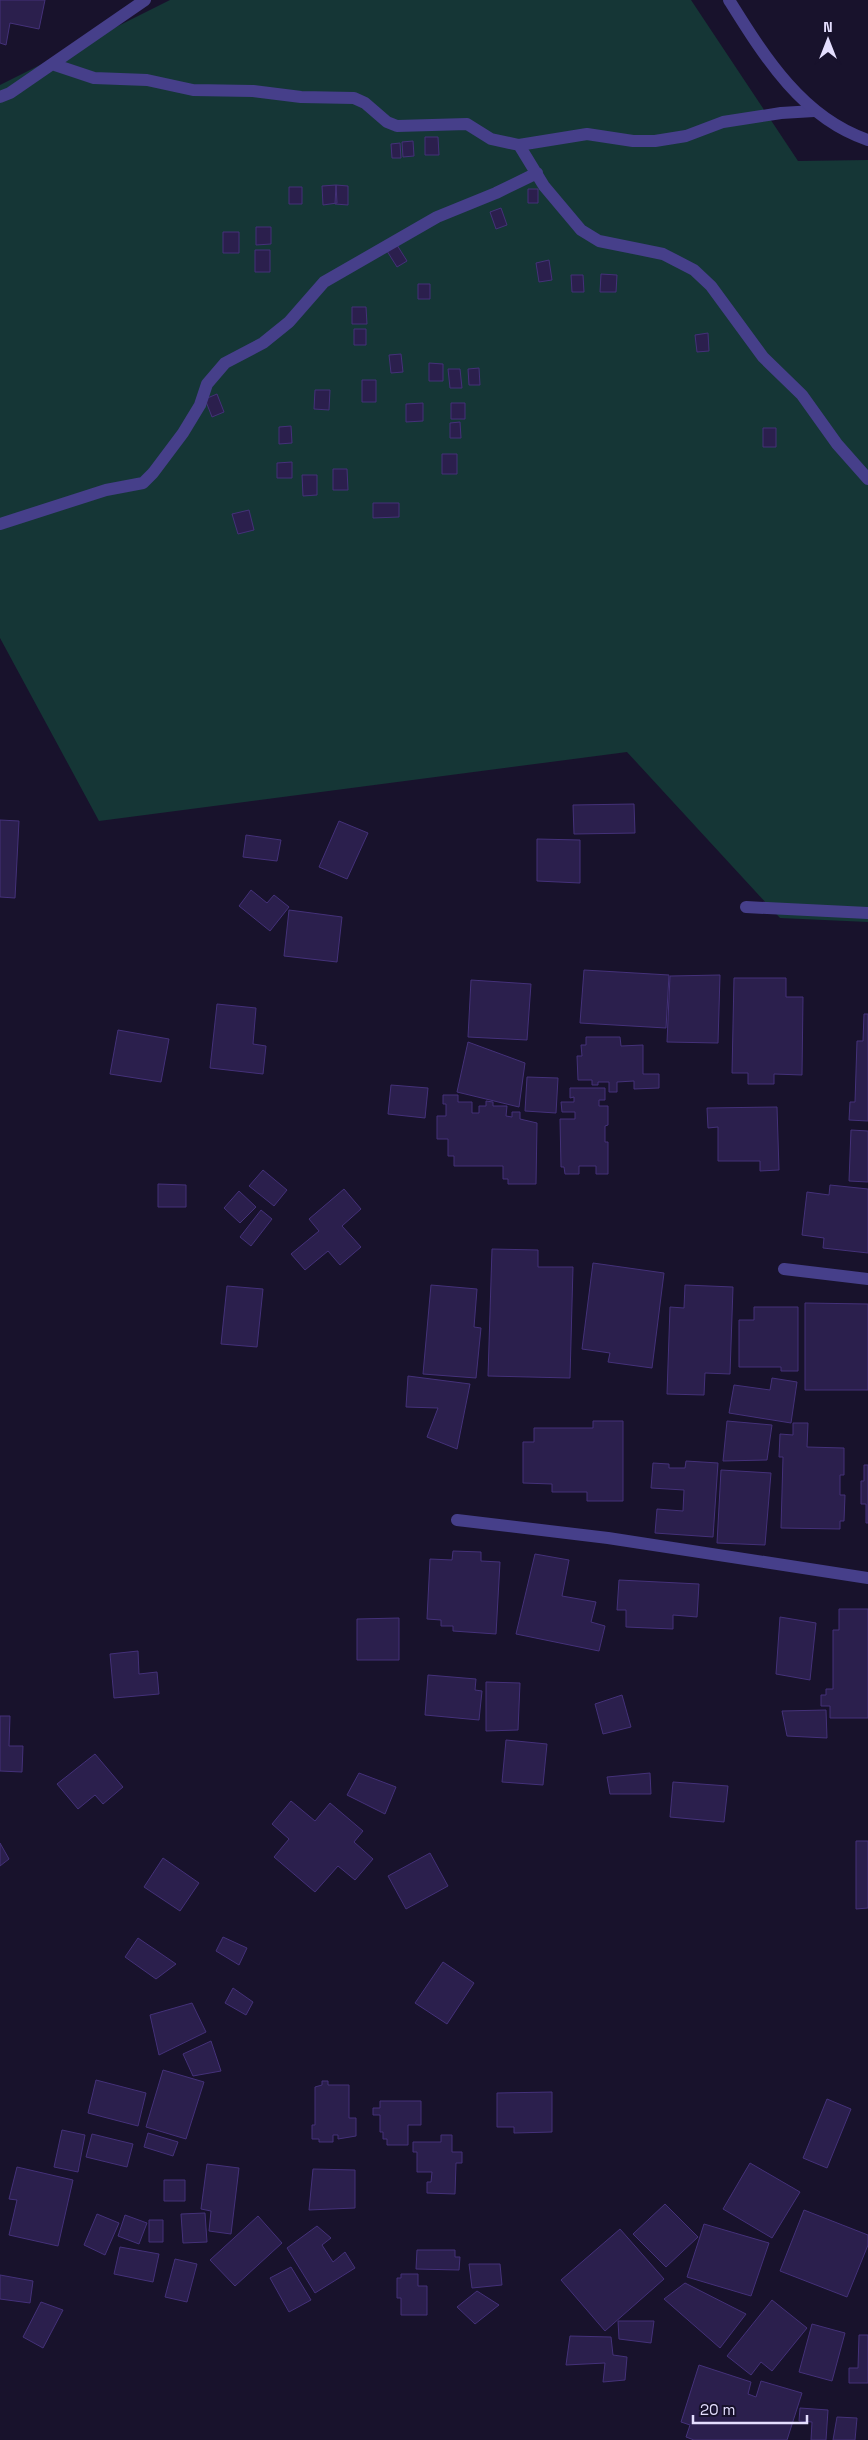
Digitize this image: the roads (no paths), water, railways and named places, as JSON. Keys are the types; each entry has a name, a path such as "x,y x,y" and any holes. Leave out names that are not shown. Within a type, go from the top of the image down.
{"street":[{"path":"0,97 10,93 145,0"},
{"path":"729,0 765,58 814,111 839,129 868,140"},
{"path":"52,64 94,78 147,80 193,90 354,98 365,104 387,122 397,126 467,124 492,139 519,144 587,134 632,141 655,141 686,136 723,122 781,113 814,111"},
{"path":"519,144 544,186 581,230 599,241 663,254 694,270 711,286 764,358 802,395 836,444 868,479"},
{"path":"0,524 106,490 143,483 153,473 183,433 200,405 207,384 225,363 263,343 289,322 324,282 438,217 496,193 537,173"},
{"path":"746,906 868,913"},
{"path":"784,1268 868,1279"},
{"path":"457,1520 608,1538 868,1578"}]}
